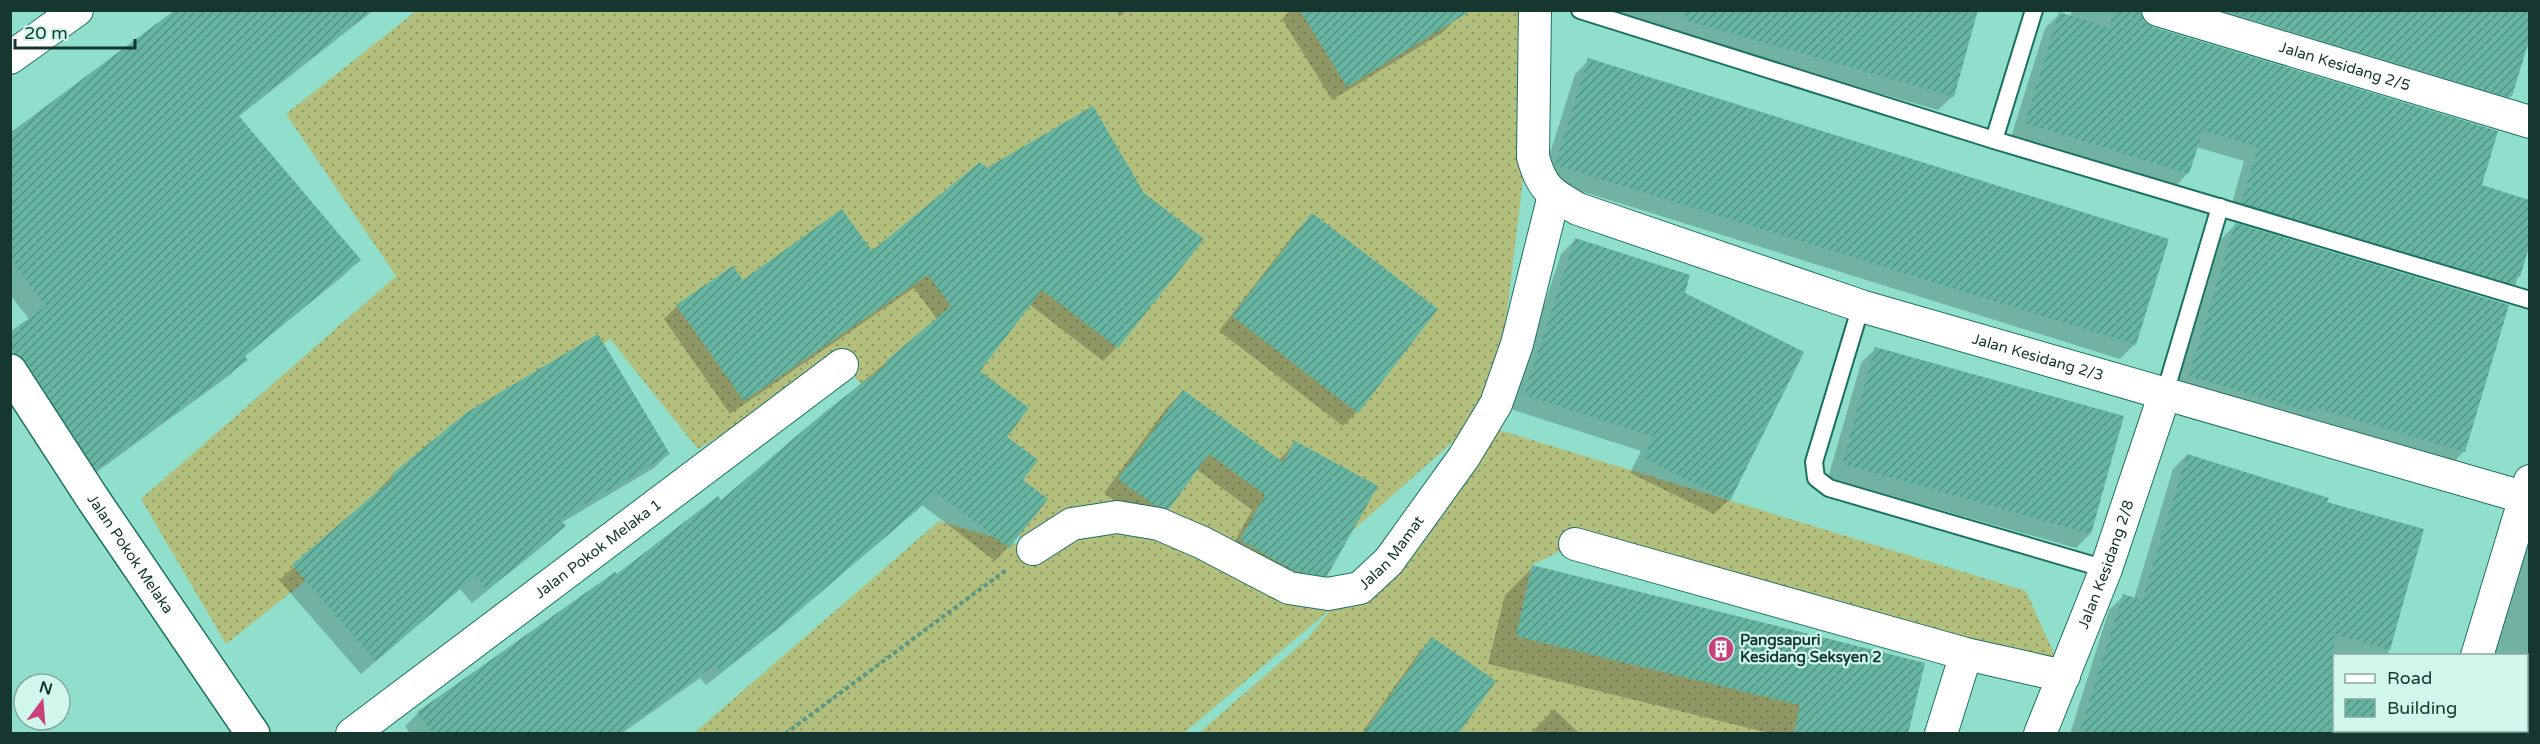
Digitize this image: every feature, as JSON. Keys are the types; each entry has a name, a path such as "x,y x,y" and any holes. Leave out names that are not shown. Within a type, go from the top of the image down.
{"street":[{"path":"10,58 77,10"},
{"path":"1535,10 1533,157 1539,179 1554,195"},
{"name":"Jalan Kesidang 2/5","path":"2158,10 2529,122"},
{"name":"Jalan Kesidang 2/3","path":"1554,195 1578,209 1861,306 2165,393 2528,492"},
{"name":"Jalan Mamat","path":"1033,549 1072,524 1117,517 1159,524 1203,543 1289,588 1329,594 1360,588 1389,561 1464,457 1496,404 1517,344 1554,195"},
{"name":"Jalan Pokok Melaka 1","path":"352,734 842,364"},
{"name":"Jalan Pokok Melaka","path":"10,371 93,499 253,734"},
{"name":"Jalan Kesidang 2/8","path":"2040,734 2106,569 2165,393"},
{"path":"2478,654 2528,492"},
{"path":"1575,544 1966,654 2064,676"},
{"path":"1941,734 1966,654"}],"lane":[{"path":"1580,10 1994,140 2529,300"},
{"path":"1994,140 2034,10"},
{"path":"2165,393 2220,207"},
{"path":"1861,306 1814,462 1816,478 1828,488 2106,569"}],"path":[{"path":"785,734 1033,549"}],"green space":[{"path":"416,11 1535,11 1534,88 1496,404 1291,585 1334,606 1483,425 2026,591 2064,676 1575,544 1532,565 1516,636 1800,705 1794,733 1199,733 1308,638 1331,609 1184,733 694,733 939,521 1031,548 842,365 698,449 610,339 226,644 141,499 396,276 286,114","holes":["1117,517 1141,527 1038,548"]}],"building":[{"path":"175,10 372,10 238,115 361,260 245,356 248,360 96,470 26,361 19,355 10,353 10,332 46,306 10,259 10,133"},
{"path":"1300,10 1472,10 1347,87"},
{"path":"1686,10 1978,10 1954,97 1684,20"},
{"path":"2112,10 2141,10 2145,22 2153,27 2498,131 2482,185 2529,200 2529,247 2520,277 2518,276 2515,285 2241,203 2258,147 2203,131 2189,174 2025,123 2059,12 2110,28"},
{"path":"2222,10 2529,10 2529,41 2512,96 2509,97"},
{"path":"1588,58 2169,239 2136,345 1555,165"},
{"path":"1093,106 1144,193 1204,239 1118,348 1042,290 980,371 1029,408 1007,437 1038,460 1023,480 1048,499 1009,548 937,493 794,615 720,672 715,665 617,734 433,734 417,712 615,572 617,574 718,496 721,500 825,412 887,364 885,362 951,306 928,275 744,401 676,305 733,266 743,280 842,209 872,251 980,162 987,168"},
{"path":"1312,213 1438,309 1358,413 1232,316"},
{"path":"2235,223 2509,305 2465,452 2316,408 2314,413 2189,376"},
{"path":"1575,238 1690,275 1685,293 1804,352 1730,501 1643,458 1654,437 1524,395"},
{"path":"598,334 670,454 560,519 566,526 487,590 475,576 376,661 292,565 393,478 391,475 466,413"},
{"path":"1875,347 2124,416 2091,534 1842,464"},
{"path":"1183,390 1283,462 1295,441 1378,486 1327,576 1295,571 1240,540 1265,495 1209,454 1169,509 1154,505 1118,479"},
{"path":"2187,454 2329,498 2327,502 2424,529 2390,650 2334,634 2334,734 2079,734 2123,594 2142,600"},
{"name":"Pangsapuri Kesidang Seksyen 2","path":"1532,565 1925,663 1908,734 1794,734 1800,705 1516,636"},
{"path":"1432,637 1496,681 1458,734 1363,734"}],"place":[{"name":"Pangsapuri Kesidang Seksyen 2","path":"1721,649"}]}
